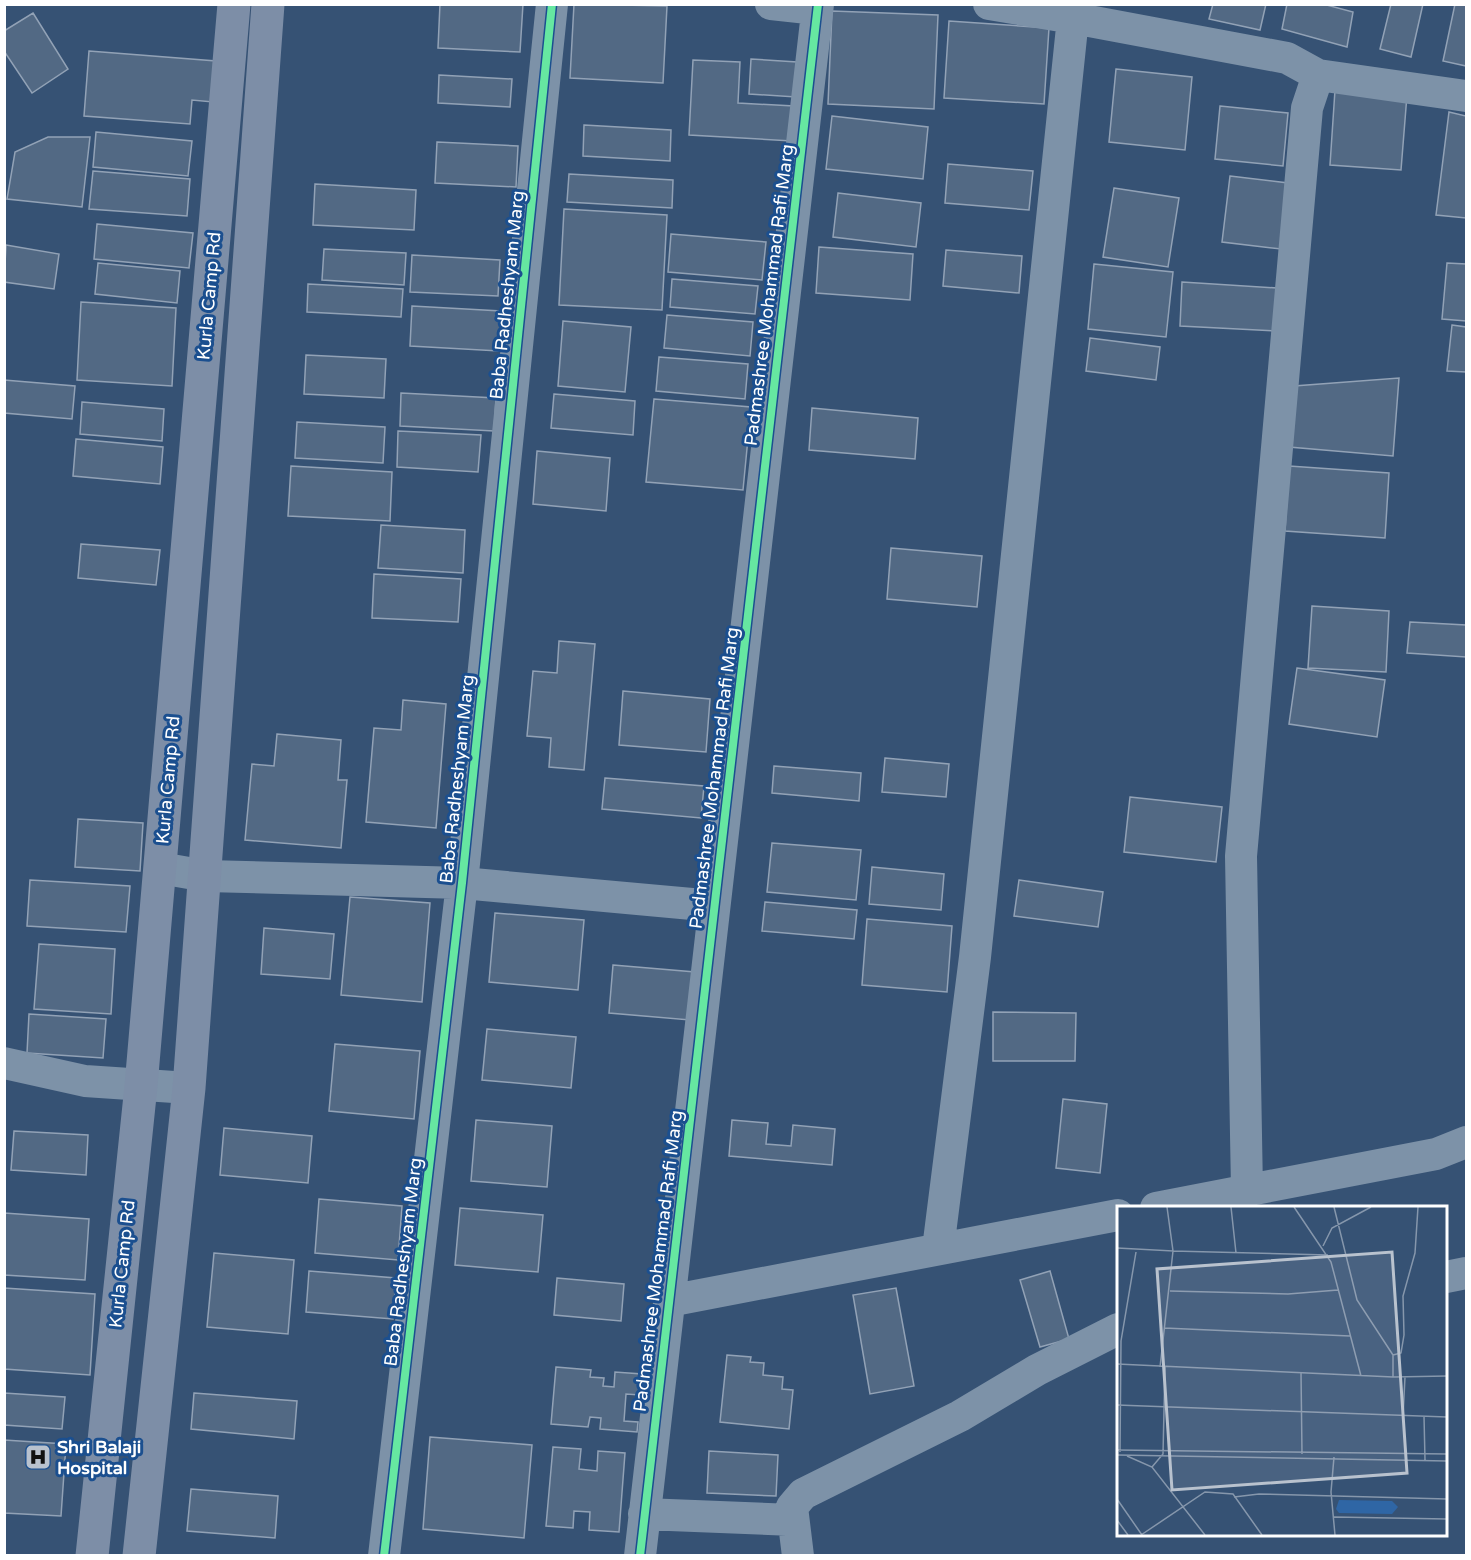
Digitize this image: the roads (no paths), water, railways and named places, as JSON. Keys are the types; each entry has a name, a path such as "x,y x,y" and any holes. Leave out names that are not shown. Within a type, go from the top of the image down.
{"main road":[{"name":"Kurla Camp Rd","path":"92,1556 141,1086 234,4"},
{"name":"Kurla Camp Rd","path":"139,1556 189,1088 268,4"}],"street":[{"name":"Baba Radheshyam Marg","path":"384,1556 462,883 552,4"},
{"path":"771,4 817,7"},
{"path":"988,4 1287,58 1318,75 1467,96"},
{"name":"Padmashree Mohammad Rafi Marg","path":"640,1556 817,7"},
{"path":"938,1249 975,957 1073,18"},
{"path":"1247,1190 1241,856 1308,108 1318,75"},
{"path":"160,868 206,876 462,883 714,906"},
{"path":"4,1063 85,1081 189,1088"},
{"path":"1166,1206 1436,1154 1467,1142"},
{"path":"669,1300 1117,1215"},
{"path":"1447,1277 1467,1273"},
{"path":"798,1556 792,1507 803,1494 960,1416 1037,1370 1117,1330"},
{"path":"645,1514 793,1520"}],"place":[{"name":"Shri Balaji Hospital","path":"38,1457"}]}
